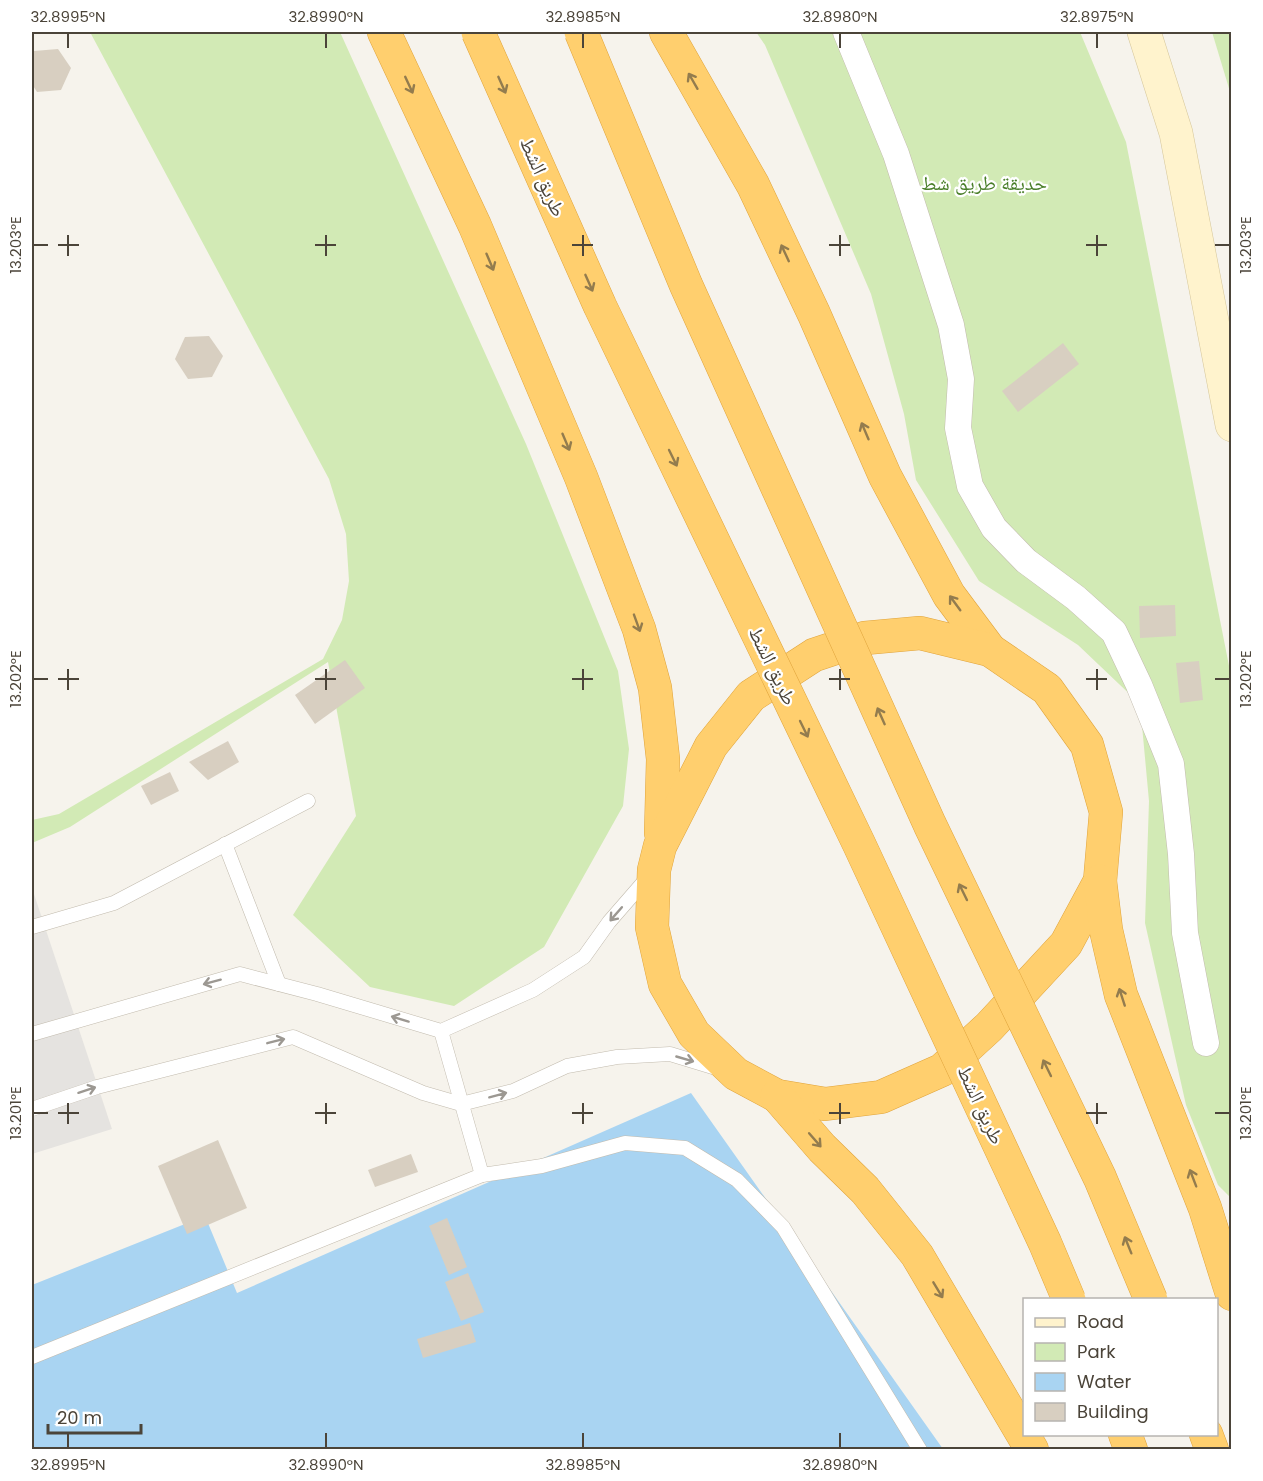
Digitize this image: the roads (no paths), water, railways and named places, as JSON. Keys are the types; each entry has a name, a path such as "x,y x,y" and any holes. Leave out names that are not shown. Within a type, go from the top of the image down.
{"highway":[{"path":"384,32 475,226 581,477 639,629 655,688 663,759 652,927 665,984 694,1034 736,1074 777,1096 825,1104 881,1097 942,1070 989,1027 1065,944 1101,881"},
{"name":"طريق الشط","path":"478,32 600,306 859,844 1069,1298"},
{"path":"581,32 686,285 930,825 1101,1178 1151,1298"},
{"path":"666,32 753,186 814,314 885,476 949,595 990,650 1047,689 1087,745 1106,812 1101,881 1106,930 1121,995 1205,1208 1232,1294"},
{"path":"657,858 711,746 751,696 814,655 865,638 920,633 990,650"},
{"path":"777,1096 822,1148 866,1190 917,1255 1023,1434"},
{"path":"1024,1436 1032,1449"}],"main road":[{"path":"1144,32 1176,133 1232,425"},
{"path":"1205,1208 1232,1229"}],"street":[{"path":"846,32 896,154 951,325 961,379 958,428 970,486 993,528 1026,561 1076,598 1114,632 1172,764 1181,854 1185,933 1206,1043"}],"lane":[{"path":"32,927 114,903 308,801"},
{"path":"225,844 279,984"},
{"path":"32,1034 240,974 441,1031 533,990 584,957 657,858"},
{"path":"441,1031 482,1175"},
{"path":"32,1109 97,1087 293,1037 423,1093 461,1104 513,1091 567,1066 617,1057 670,1054 736,1074"},
{"path":"32,1357 482,1175 542,1166 625,1143 686,1148 737,1180 783,1227 920,1449"}],"water":[{"path":"691,1093 943,1449 32,1450 32,1285 205,1216 237,1293"}],"park label":[{"name":"حديقة طريق شط","path":"984,183"}]}
